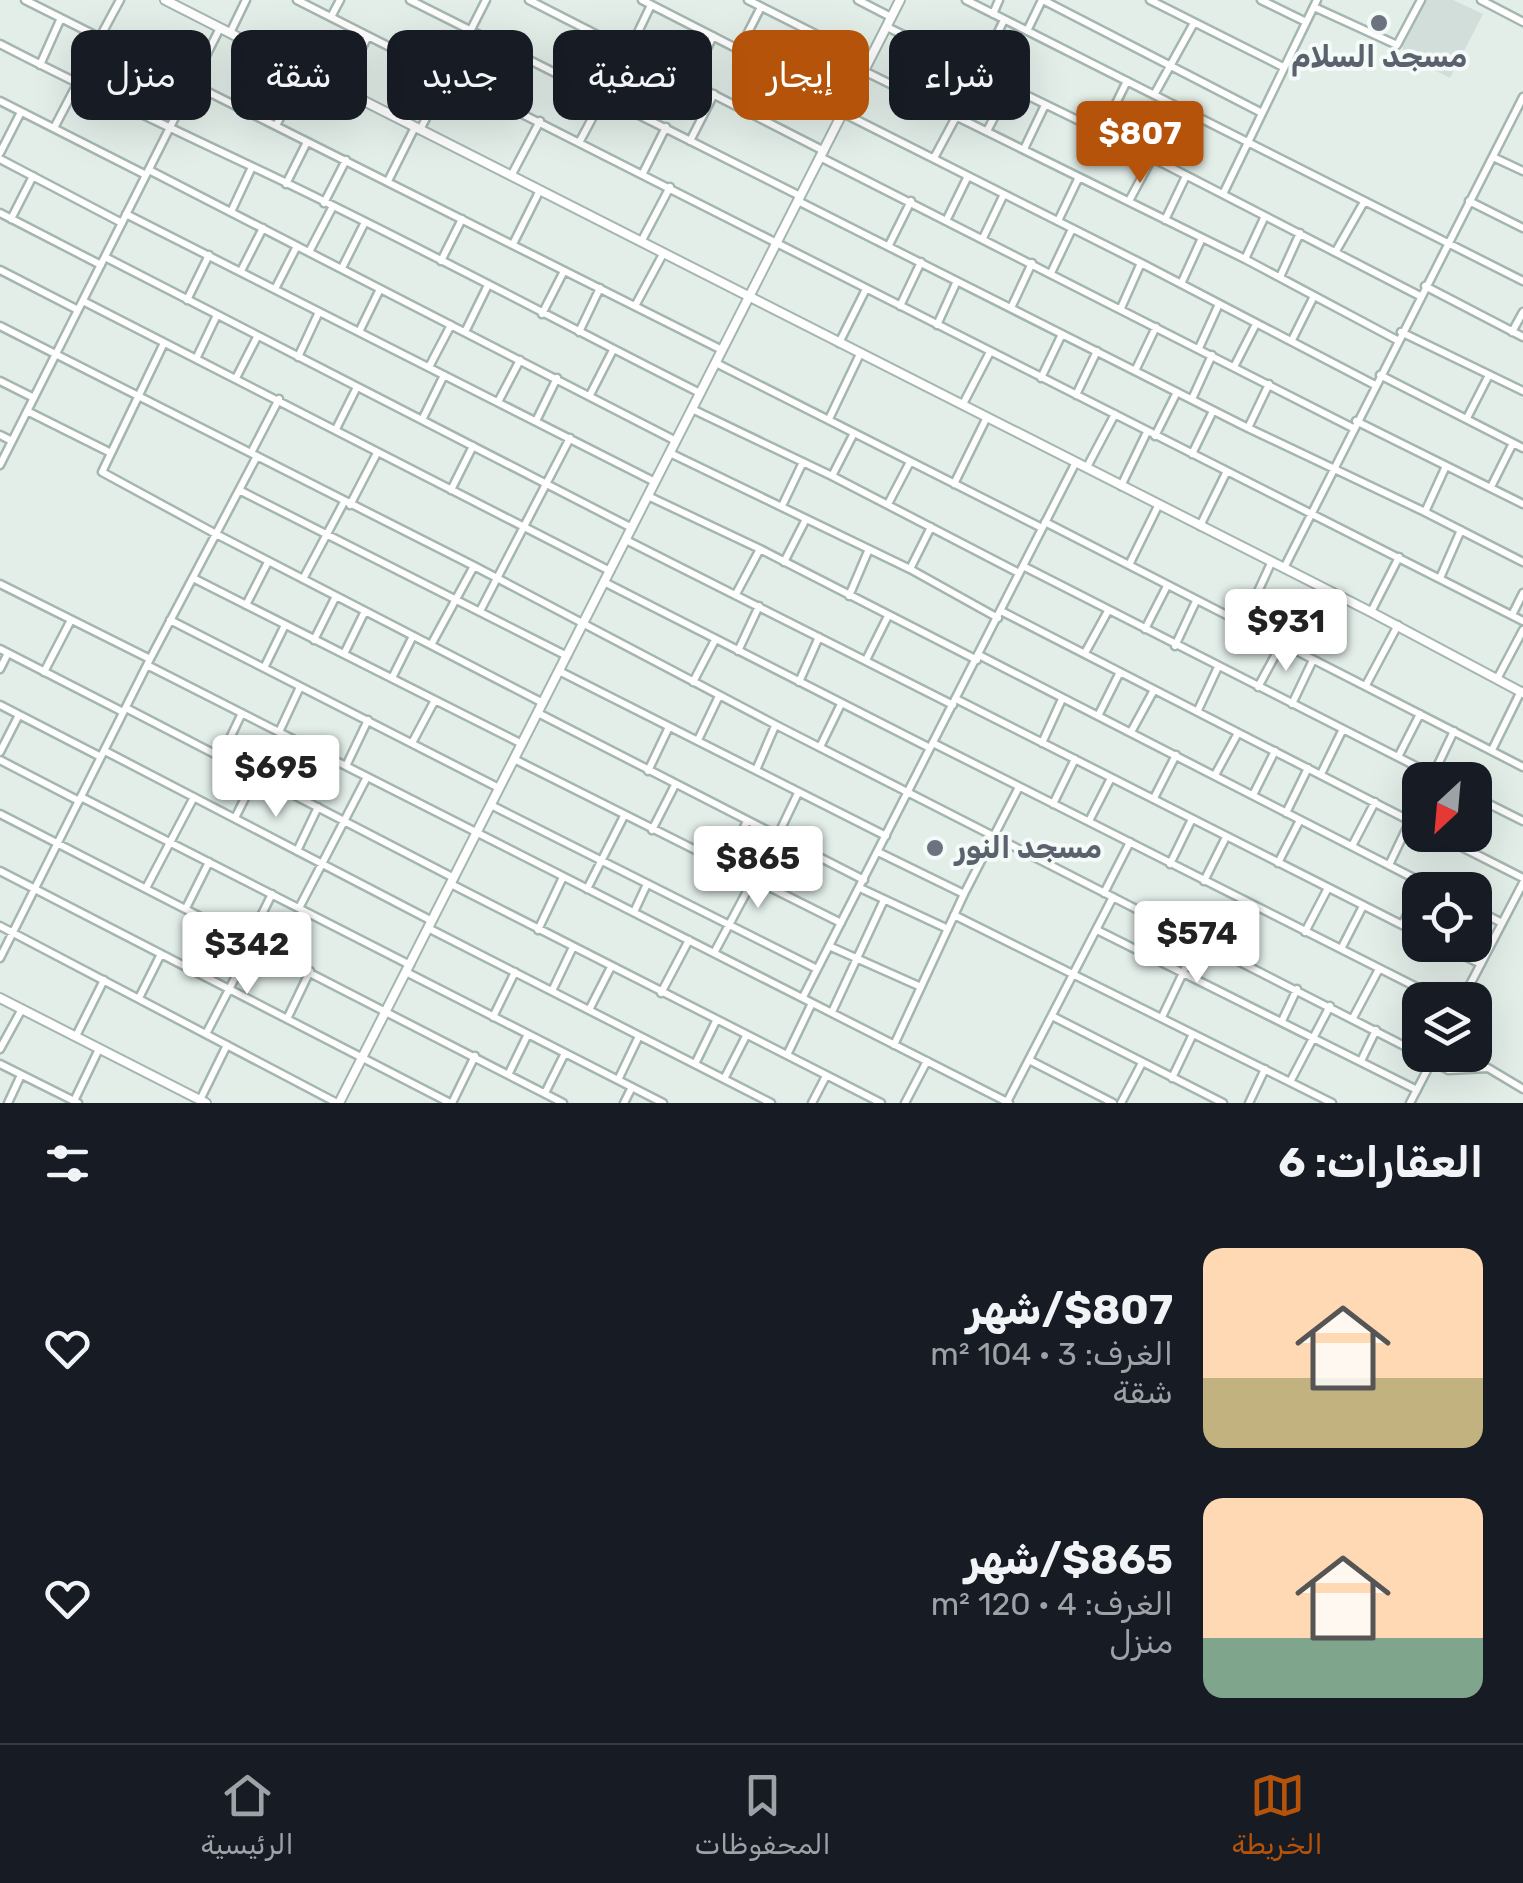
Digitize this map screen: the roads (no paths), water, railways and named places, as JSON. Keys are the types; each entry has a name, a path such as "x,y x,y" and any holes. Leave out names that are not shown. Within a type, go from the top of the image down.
{"street":[{"path":"25,0 86,30"},
{"path":"104,30 120,0"},
{"path":"164,0 230,33 246,0"},
{"path":"297,0 387,46"},
{"path":"331,17 340,0"},
{"path":"410,0 471,30 486,0"},
{"path":"530,0 588,30"},
{"path":"642,0 732,46"},
{"path":"748,0 807,30"},
{"path":"858,0 891,17"},
{"path":"869,62 900,0"},
{"path":"966,0 1025,30"},
{"path":"993,14 998,0"},
{"path":"1028,30 1043,0 1056,3 1262,113"},
{"path":"1150,0 1164,3 1194,23 1284,67"},
{"path":"1261,0 1306,22"},
{"path":"1223,194 1315,4 1397,46 1421,0"},
{"path":"1481,0 1523,22"},
{"path":"639,30 651,5"},
{"path":"749,30 760,6"},
{"path":"40,65 61,18"},
{"path":"999,30 1004,20"},
{"path":"1154,96 1194,23"},
{"path":"887,27 893,30"},
{"path":"211,46 220,28"},
{"path":"1030,32 1523,282"},
{"path":"0,44 71,81"},
{"path":"1102,132 1127,81"},
{"path":"211,94 722,350"},
{"path":"690,140 714,94 1156,327 1523,504"},
{"path":"54,128 71,95"},
{"path":"1284,568 1399,336 1520,113 1523,96"},
{"path":"1030,97 1420,296"},
{"path":"0,102 263,228 676,440"},
{"path":"367,103 1522,692 1492,750"},
{"path":"1024,149 1044,105"},
{"path":"21,112 0,156 122,222"},
{"path":"533,118 1523,621"},
{"path":"148,120 252,167 700,394"},
{"path":"0,465 173,120"},
{"path":"276,126 279,120"},
{"path":"388,181 423,120"},
{"path":"580,141 591,120"},
{"path":"650,120 1192,400 1523,562"},
{"path":"0,926 338,1103 839,120"},
{"path":"865,120 1375,385"},
{"path":"934,158 954,120"},
{"path":"963,120 1314,296 1523,391"},
{"path":"987,131 993,120"},
{"path":"512,176 540,121"},
{"path":"642,173 666,128"},
{"path":"286,184 307,142"},
{"path":"1493,157 1523,171"},
{"path":"1129,201 1152,158"},
{"path":"309,252 346,160"},
{"path":"230,212 252,167"},
{"path":"10,218 33,176"},
{"path":"946,219 968,176"},
{"path":"1165,220 1186,176"},
{"path":"1058,221 1080,178"},
{"path":"641,243 670,187"},
{"path":"513,244 540,190"},
{"path":"983,238 1004,194"},
{"path":"889,245 911,201"},
{"path":"1470,201 1523,228"},
{"path":"1336,251 1364,202"},
{"path":"0,213 187,300 632,528"},
{"path":"126,214 655,482"},
{"path":"1245,259 1266,216"},
{"path":"441,261 462,219"},
{"path":"342,268 364,224"},
{"path":"242,271 263,228"},
{"path":"1051,273 1072,228"},
{"path":"1280,278 1300,233"},
{"path":"1181,284 1202,238"},
{"path":"275,289 297,246"},
{"path":"635,306 663,254"},
{"path":"187,300 209,255"},
{"path":"900,306 921,262"},
{"path":"1121,308 1142,262"},
{"path":"1011,308 1032,263"},
{"path":"0,270 78,310"},
{"path":"542,314 564,270"},
{"path":"938,325 957,280"},
{"path":"465,332 488,285"},
{"path":"1425,286 1523,338"},
{"path":"578,332 600,288"},
{"path":"839,342 866,288"},
{"path":"359,332 380,289"},
{"path":"1292,340 1314,296"},
{"path":"82,301 610,571"},
{"path":"1199,348 1219,304"},
{"path":"298,356 320,312"},
{"path":"1512,332 1523,312"},
{"path":"196,359 217,315"},
{"path":"1235,366 1256,324"},
{"path":"429,367 452,325"},
{"path":"0,326 1402,1044"},
{"path":"1135,371 1156,327"},
{"path":"1041,378 1062,334"},
{"path":"236,378 257,337"},
{"path":"164,342 102,472 543,703"},
{"path":"590,395 613,350"},
{"path":"1076,396 1097,351"},
{"path":"963,404 991,352"},
{"path":"828,419 860,354"},
{"path":"1192,400 1212,355"},
{"path":"498,402 520,360"},
{"path":"716,363 954,484 1129,565 1523,767"},
{"path":"1380,374 1523,448"},
{"path":"422,420 444,375"},
{"path":"1468,418 1489,375"},
{"path":"536,421 556,378"},
{"path":"0,381 34,398"},
{"path":"1248,428 1269,384"},
{"path":"336,430 357,387"},
{"path":"1121,486 1177,392"},
{"path":"0,958 239,490 279,399"},
{"path":"692,409 1145,629 1408,762"},
{"path":"27,411 110,452"},
{"path":"1192,454 1214,411"},
{"path":"1087,468 1114,414"},
{"path":"954,484 987,417"},
{"path":"832,476 854,433"},
{"path":"0,435 12,441"},
{"path":"480,611 570,438"},
{"path":"1490,488 1513,442"},
{"path":"451,490 472,446"},
{"path":"303,580 377,452"},
{"path":"670,453 1085,653 1402,817"},
{"path":"782,506 802,462"},
{"path":"888,504 910,462"},
{"path":"803,997 1076,462"},
{"path":"1425,512 1446,466"},
{"path":"1200,526 1227,471"},
{"path":"239,490 566,656"},
{"path":"648,496 1131,732 1402,872"},
{"path":"1129,565 1158,506"},
{"path":"784,562 806,518"},
{"path":"910,569 930,527"},
{"path":"1440,578 1461,530"},
{"path":"626,540 1154,798 1402,925"},
{"path":"736,594 760,549"},
{"path":"849,596 869,549"},
{"path":"1371,612 1399,558"},
{"path":"246,605 268,561"},
{"path":"1243,624 1272,562"},
{"path":"431,645 474,566"},
{"path":"192,578 522,744"},
{"path":"604,582 1405,982"},
{"path":"0,584 278,732 1007,1103 1113,897"},
{"path":"1145,629 1168,586"},
{"path":"1512,615 1523,593"},
{"path":"314,640 336,596"},
{"path":"1175,646 1196,600"},
{"path":"738,650 760,606"},
{"path":"1085,653 1108,611"},
{"path":"344,654 365,612"},
{"path":"866,660 888,616"},
{"path":"44,672 71,620"},
{"path":"170,620 500,788"},
{"path":"264,668 285,625"},
{"path":"1366,685 1398,626"},
{"path":"1497,679 1523,630"},
{"path":"392,678 413,636"},
{"path":"799,682 819,637"},
{"path":"693,682 715,640"},
{"path":"1258,687 1282,643"},
{"path":"0,669 4,651 221,757 538,930 826,1076 862,1099 881,1103"},
{"path":"1292,704 1314,660"},
{"path":"1198,710 1218,668"},
{"path":"559,671 886,836"},
{"path":"1098,716 1120,672"},
{"path":"278,732 300,686"},
{"path":"1131,732 1154,690"},
{"path":"698,740 719,696"},
{"path":"1042,743 1062,699"},
{"path":"412,743 435,700"},
{"path":"820,747 842,704"},
{"path":"0,705 235,818 516,972 766,1102"},
{"path":"221,757 242,713"},
{"path":"538,713 777,837 884,900 948,929"},
{"path":"1398,757 1420,714"},
{"path":"19,715 0,756 299,908 493,1017 663,1103"},
{"path":"346,766 368,720"},
{"path":"756,770 776,725"},
{"path":"648,771 669,726"},
{"path":"1320,774 1343,730"},
{"path":"1439,762 1454,731"},
{"path":"1215,775 1238,733"},
{"path":"1253,795 1275,750"},
{"path":"1154,798 1176,756"},
{"path":"514,759 841,923"},
{"path":"1052,804 1075,759"},
{"path":"1286,813 1308,768"},
{"path":"235,818 256,776"},
{"path":"299,908 367,777"},
{"path":"1089,822 1111,778"},
{"path":"652,830 675,786"},
{"path":"894,1044 1019,788"},
{"path":"777,837 798,793"},
{"path":"146,888 194,797"},
{"path":"1352,846 1374,802"},
{"path":"491,805 817,970"},
{"path":"1492,806 1523,821"},
{"path":"296,850 318,808"},
{"path":"0,814 563,1103"},
{"path":"588,889 624,816"},
{"path":"1170,864 1192,819"},
{"path":"1278,862 1300,820"},
{"path":"725,867 747,822"},
{"path":"1204,881 1226,837"},
{"path":"1389,865 1402,838"},
{"path":"1104,893 1130,842"},
{"path":"878,852 964,894"},
{"path":"1471,852 1523,881 1472,982"},
{"path":"186,908 209,862"},
{"path":"0,871 451,1103 475,1056"},
{"path":"538,930 563,876"},
{"path":"714,953 753,880"},
{"path":"634,912 648,884"},
{"path":"1305,932 1328,888"},
{"path":"206,1034 272,894"},
{"path":"832,1012 884,900"},
{"path":"1341,950 1363,906"},
{"path":"1231,955 1254,907"},
{"path":"954,916 1332,1103"},
{"path":"1492,917 1502,922"},
{"path":"1097,930 1417,1090"},
{"path":"1162,1017 1198,939"},
{"path":"662,993 689,940"},
{"path":"829,946 921,988"},
{"path":"552,990 573,947"},
{"path":"138,998 160,954"},
{"path":"1477,962 1481,964"},
{"path":"590,1010 610,967"},
{"path":"1353,1018 1379,969"},
{"path":"287,1019 310,971"},
{"path":"493,1017 516,972"},
{"path":"76,1036 104,980"},
{"path":"1282,1021 1297,989"},
{"path":"0,998 203,1102 227,1046"},
{"path":"786,1056 812,1003"},
{"path":"1290,1082 1330,1006"},
{"path":"0,1050 22,1009"},
{"path":"1052,1016 1223,1103"},
{"path":"695,1064 716,1021"},
{"path":"1361,1061 1376,1030"},
{"path":"508,1074 528,1034"},
{"path":"1172,1078 1193,1034"},
{"path":"618,1080 640,1036"},
{"path":"724,1079 746,1036"},
{"path":"0,1064 76,1102 100,1049"},
{"path":"545,1093 565,1053"},
{"path":"1028,1060 1113,1103"},
{"path":"905,1103 927,1061"},
{"path":"1121,1103 1142,1062"},
{"path":"1250,1103 1265,1069"},
{"path":"1492,1071 1523,1090"},
{"path":"1410,1103 1426,1072"},
{"path":"8,1103 20,1075"},
{"path":"812,1103 826,1076"},
{"path":"624,1103 632,1087"}],"place":[{"name":"مسجد السلام","path":"1379,23"},
{"name":"مسجد النور","path":"935,848"}]}
